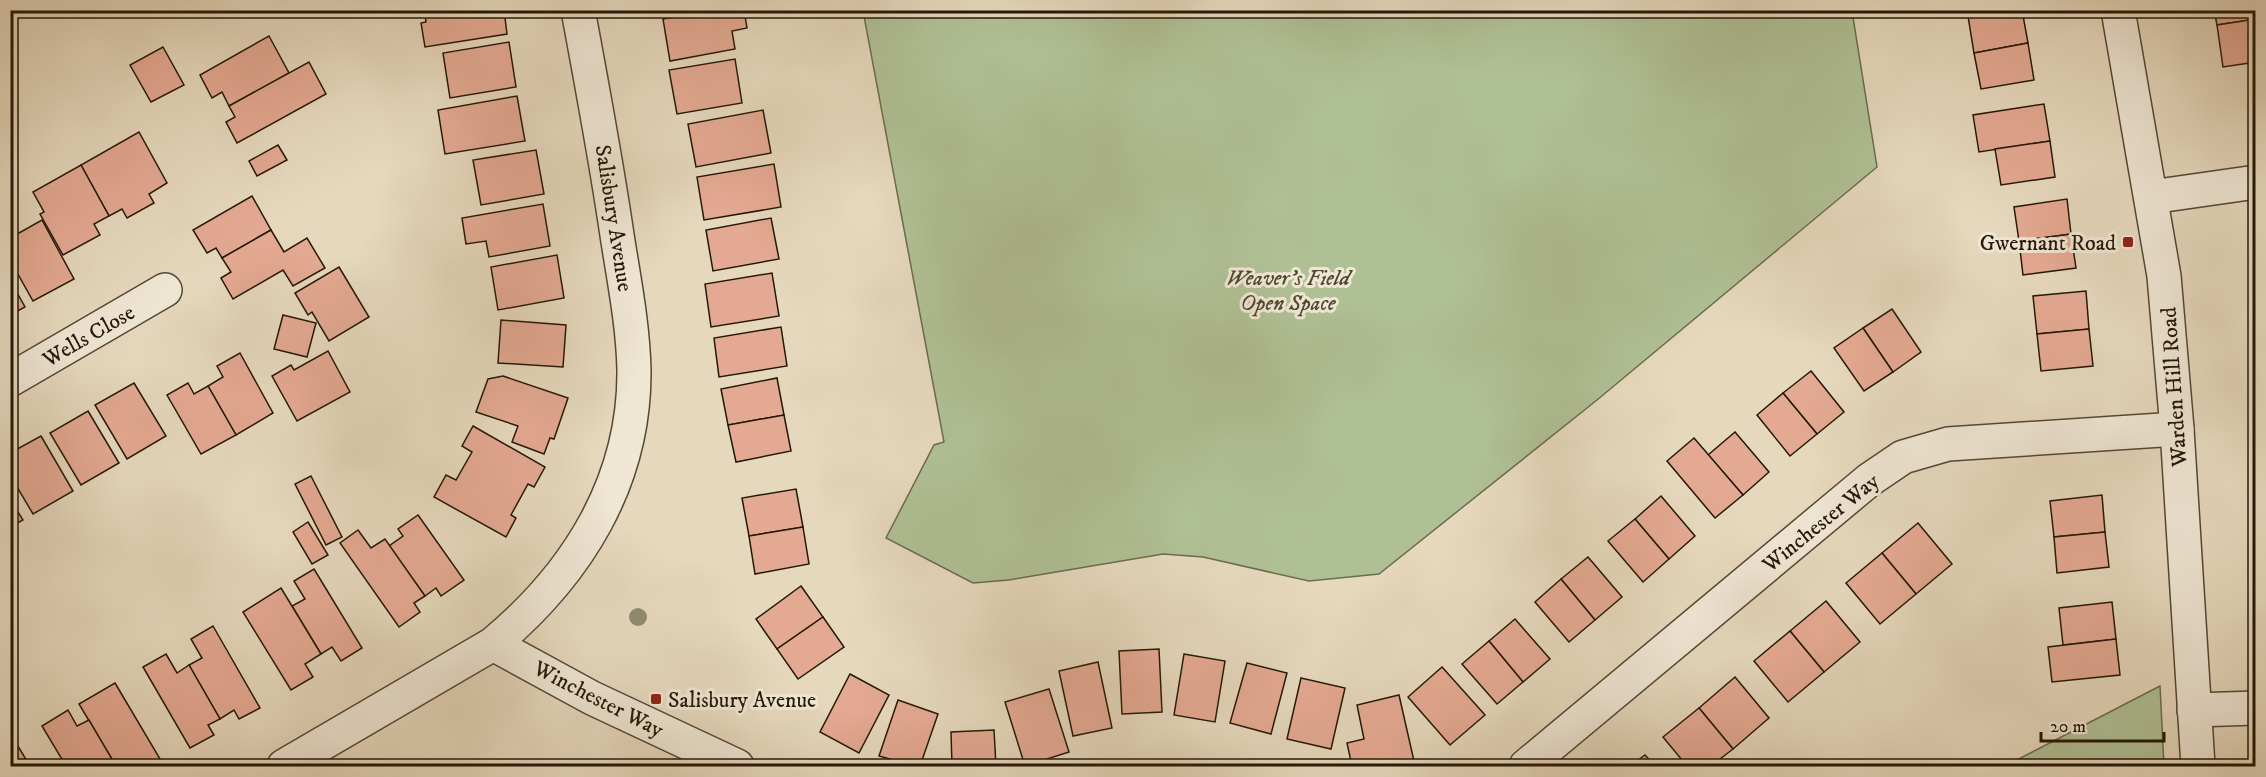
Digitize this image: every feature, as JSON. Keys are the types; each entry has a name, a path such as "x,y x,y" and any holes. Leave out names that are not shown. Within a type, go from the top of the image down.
{"street":[{"name":"Salisbury Avenue","path":"284,766 493,644 524,618 576,558 612,488 631,412 634,373 630,316 603,144 578,10"},
{"name":"Warden Hill Road","path":"2118,10 2164,276 2178,429 2198,766"},
{"path":"2151,197 2256,182"},
{"name":"Wells Close","path":"10,380 165,290"},
{"name":"Winchester Way","path":"1526,766 1869,480 1903,457 1948,444 2178,429"},
{"name":"Winchester Way","path":"493,644 592,698 737,766"},
{"path":"2194,710 2256,708"}],"green space":[{"name":"Weaver's Field Open Space","path":"863,11 1852,11 1877,167 1597,400 1379,574 1309,581 1203,557 1163,554 1009,580 973,583 886,538 934,445 944,442"},
{"path":"2160,686 2164,766 2005,766"}],"building":[{"path":"427,10 504,10 507,34 425,47 421,23 426,22"},
{"path":"713,10 744,10 747,28 732,31 735,49 670,61 663,19"},
{"path":"1999,10 2022,10 2028,43 1974,53 1968,16"},
{"path":"2214,10 2256,10 2256,19 2217,25"},
{"path":"2256,19 2256,62 2223,67 2217,25"},
{"path":"269,36 289,73 229,106 222,92 212,98 200,75"},
{"path":"509,42 516,87 450,98 443,53"},
{"path":"2028,43 2034,80 1981,89 1974,53"},
{"path":"163,47 184,85 151,102 130,65"},
{"path":"735,59 742,103 677,114 669,70"},
{"path":"309,62 326,94 237,143 226,122 235,117 229,106"},
{"path":"517,96 525,141 445,154 438,110"},
{"path":"2044,104 2050,141 1979,152 1973,115"},
{"path":"763,110 771,153 696,167 688,124"},
{"path":"139,132 167,183 149,194 154,203 127,218 122,209 109,216 81,165"},
{"path":"2050,141 2055,177 2001,185 1995,149"},
{"path":"278,145 287,160 257,176 249,161"},
{"path":"536,150 544,194 481,205 473,160"},
{"path":"774,164 781,207 704,220 697,177"},
{"path":"81,165 109,216 94,224 100,235 63,255 40,214 44,212 33,192"},
{"path":"252,196 271,230 222,258 216,248 207,253 193,230"},
{"path":"2067,199 2071,234 2019,241 2014,207"},
{"path":"543,204 550,246 489,257 486,241 466,244 462,218"},
{"path":"771,218 779,259 713,271 706,230"},
{"path":"42,220 74,279 33,301 10,260 10,238"},
{"path":"271,230 284,252 307,238 325,268 293,286 283,270 233,299 221,278 231,272 222,258"},
{"path":"2071,234 2076,268 2023,275 2019,241"},
{"path":"557,255 564,298 498,310 491,267"},
{"path":"339,267 369,317 329,341 312,312 308,315 295,293"},
{"path":"772,273 779,316 711,327 705,284"},
{"path":"10,280 25,307 10,315"},
{"path":"2086,291 2089,329 2037,334 2033,296"},
{"path":"1892,309 1921,352 1893,372 1863,328"},
{"path":"283,315 316,323 307,357 274,349"},
{"path":"501,320 566,325 563,367 498,363"},
{"path":"781,327 787,366 719,377 714,338"},
{"path":"1863,328 1893,372 1864,391 1834,348"},
{"path":"2089,329 2093,366 2041,371 2037,334"},
{"path":"328,351 350,392 297,421 272,376 291,365 294,370"},
{"path":"240,353 273,413 236,435 208,386 223,377 217,366"},
{"path":"1811,371 1844,412 1817,434 1783,393"},
{"path":"503,376 568,398 554,439 550,438 544,454 512,442 518,426 476,412 488,379"},
{"path":"777,378 784,415 728,425 721,389"},
{"path":"134,383 166,436 127,459 95,405"},
{"path":"188,383 194,394 208,386 236,435 201,454 167,395"},
{"path":"1783,393 1817,434 1790,456 1757,415"},
{"path":"88,411 119,463 81,485 50,433"},
{"path":"784,415 791,451 736,462 728,425"},
{"path":"473,426 545,467 534,487 528,484 511,515 516,518 506,537 434,497 446,475 456,480 472,452 462,446"},
{"path":"1735,432 1769,472 1743,495 1708,455"},
{"path":"41,436 73,491 33,514 10,475 10,453"},
{"path":"1694,438 1743,495 1715,518 1667,461"},
{"path":"311,476 342,537 326,545 295,484"},
{"path":"796,489 803,527 749,536 742,498"},
{"path":"2102,495 2105,532 2054,537 2050,501"},
{"path":"1661,496 1695,536 1669,559 1635,519"},
{"path":"10,499 23,520 10,527"},
{"path":"418,515 464,580 441,596 436,588 425,596 389,546 403,536 398,529"},
{"path":"1635,519 1669,559 1643,582 1608,541"},
{"path":"308,522 328,555 312,564 293,532"},
{"path":"1918,523 1952,564 1916,594 1882,553"},
{"path":"803,527 809,564 755,574 749,536"},
{"path":"358,530 371,548 385,539 425,596 414,603 420,612 399,627 340,543"},
{"path":"2105,532 2109,567 2057,573 2054,537"},
{"path":"1882,553 1916,594 1880,624 1846,583"},
{"path":"1588,557 1622,597 1595,620 1561,579"},
{"path":"314,569 362,648 341,661 332,647 321,654 292,606 305,599 294,581"},
{"path":"1561,579 1595,620 1569,642 1535,602"},
{"path":"801,586 823,617 777,649 756,619"},
{"path":"281,588 321,654 305,664 313,677 291,690 243,612"},
{"path":"1826,601 1860,642 1824,672 1790,631"},
{"path":"2112,602 2116,639 2063,645 2059,608"},
{"path":"823,617 844,647 798,679 777,649"},
{"path":"1515,619 1550,659 1523,682 1489,641"},
{"path":"213,626 260,708 239,719 234,710 220,719 189,665 202,658 191,639"},
{"path":"1790,631 1824,672 1788,702 1754,661"},
{"path":"2116,639 2120,675 2052,682 2048,647"},
{"path":"1489,641 1523,682 1497,704 1462,664"},
{"path":"1159,649 1162,712 1122,714 1119,651"},
{"path":"166,654 177,673 189,665 220,719 208,725 214,735 190,748 143,667"},
{"path":"1184,654 1225,661 1215,722 1174,715"},
{"path":"1098,662 1112,728 1073,736 1059,671"},
{"path":"1247,663 1287,673 1271,734 1230,723"},
{"path":"1442,667 1485,715 1450,745 1408,697"},
{"path":"850,674 889,695 859,753 820,732"},
{"path":"1735,677 1769,718 1733,749 1699,708"},
{"path":"1301,678 1345,688 1331,749 1287,739"},
{"path":"115,683 163,764 135,766 133,763 127,766 116,766 79,704"},
{"path":"1049,689 1069,752 1025,766 1005,702"},
{"path":"1399,695 1414,761 1389,766 1352,766 1347,743 1364,739 1357,705"},
{"path":"898,700 938,714 920,766 896,766 897,761 879,756"},
{"path":"1699,708 1733,749 1711,766 1687,766 1663,737"},
{"path":"68,710 77,726 89,720 116,766 66,766 42,726"},
{"path":"994,730 996,766 952,766 951,732"},
{"path":"10,733 30,766 10,766"},
{"path":"1645,755 1655,766 1630,766"}],"place":[{"name":"Gwernant Road","path":"2128,242"},
{"name":"Salisbury Avenue","path":"656,699"}]}
